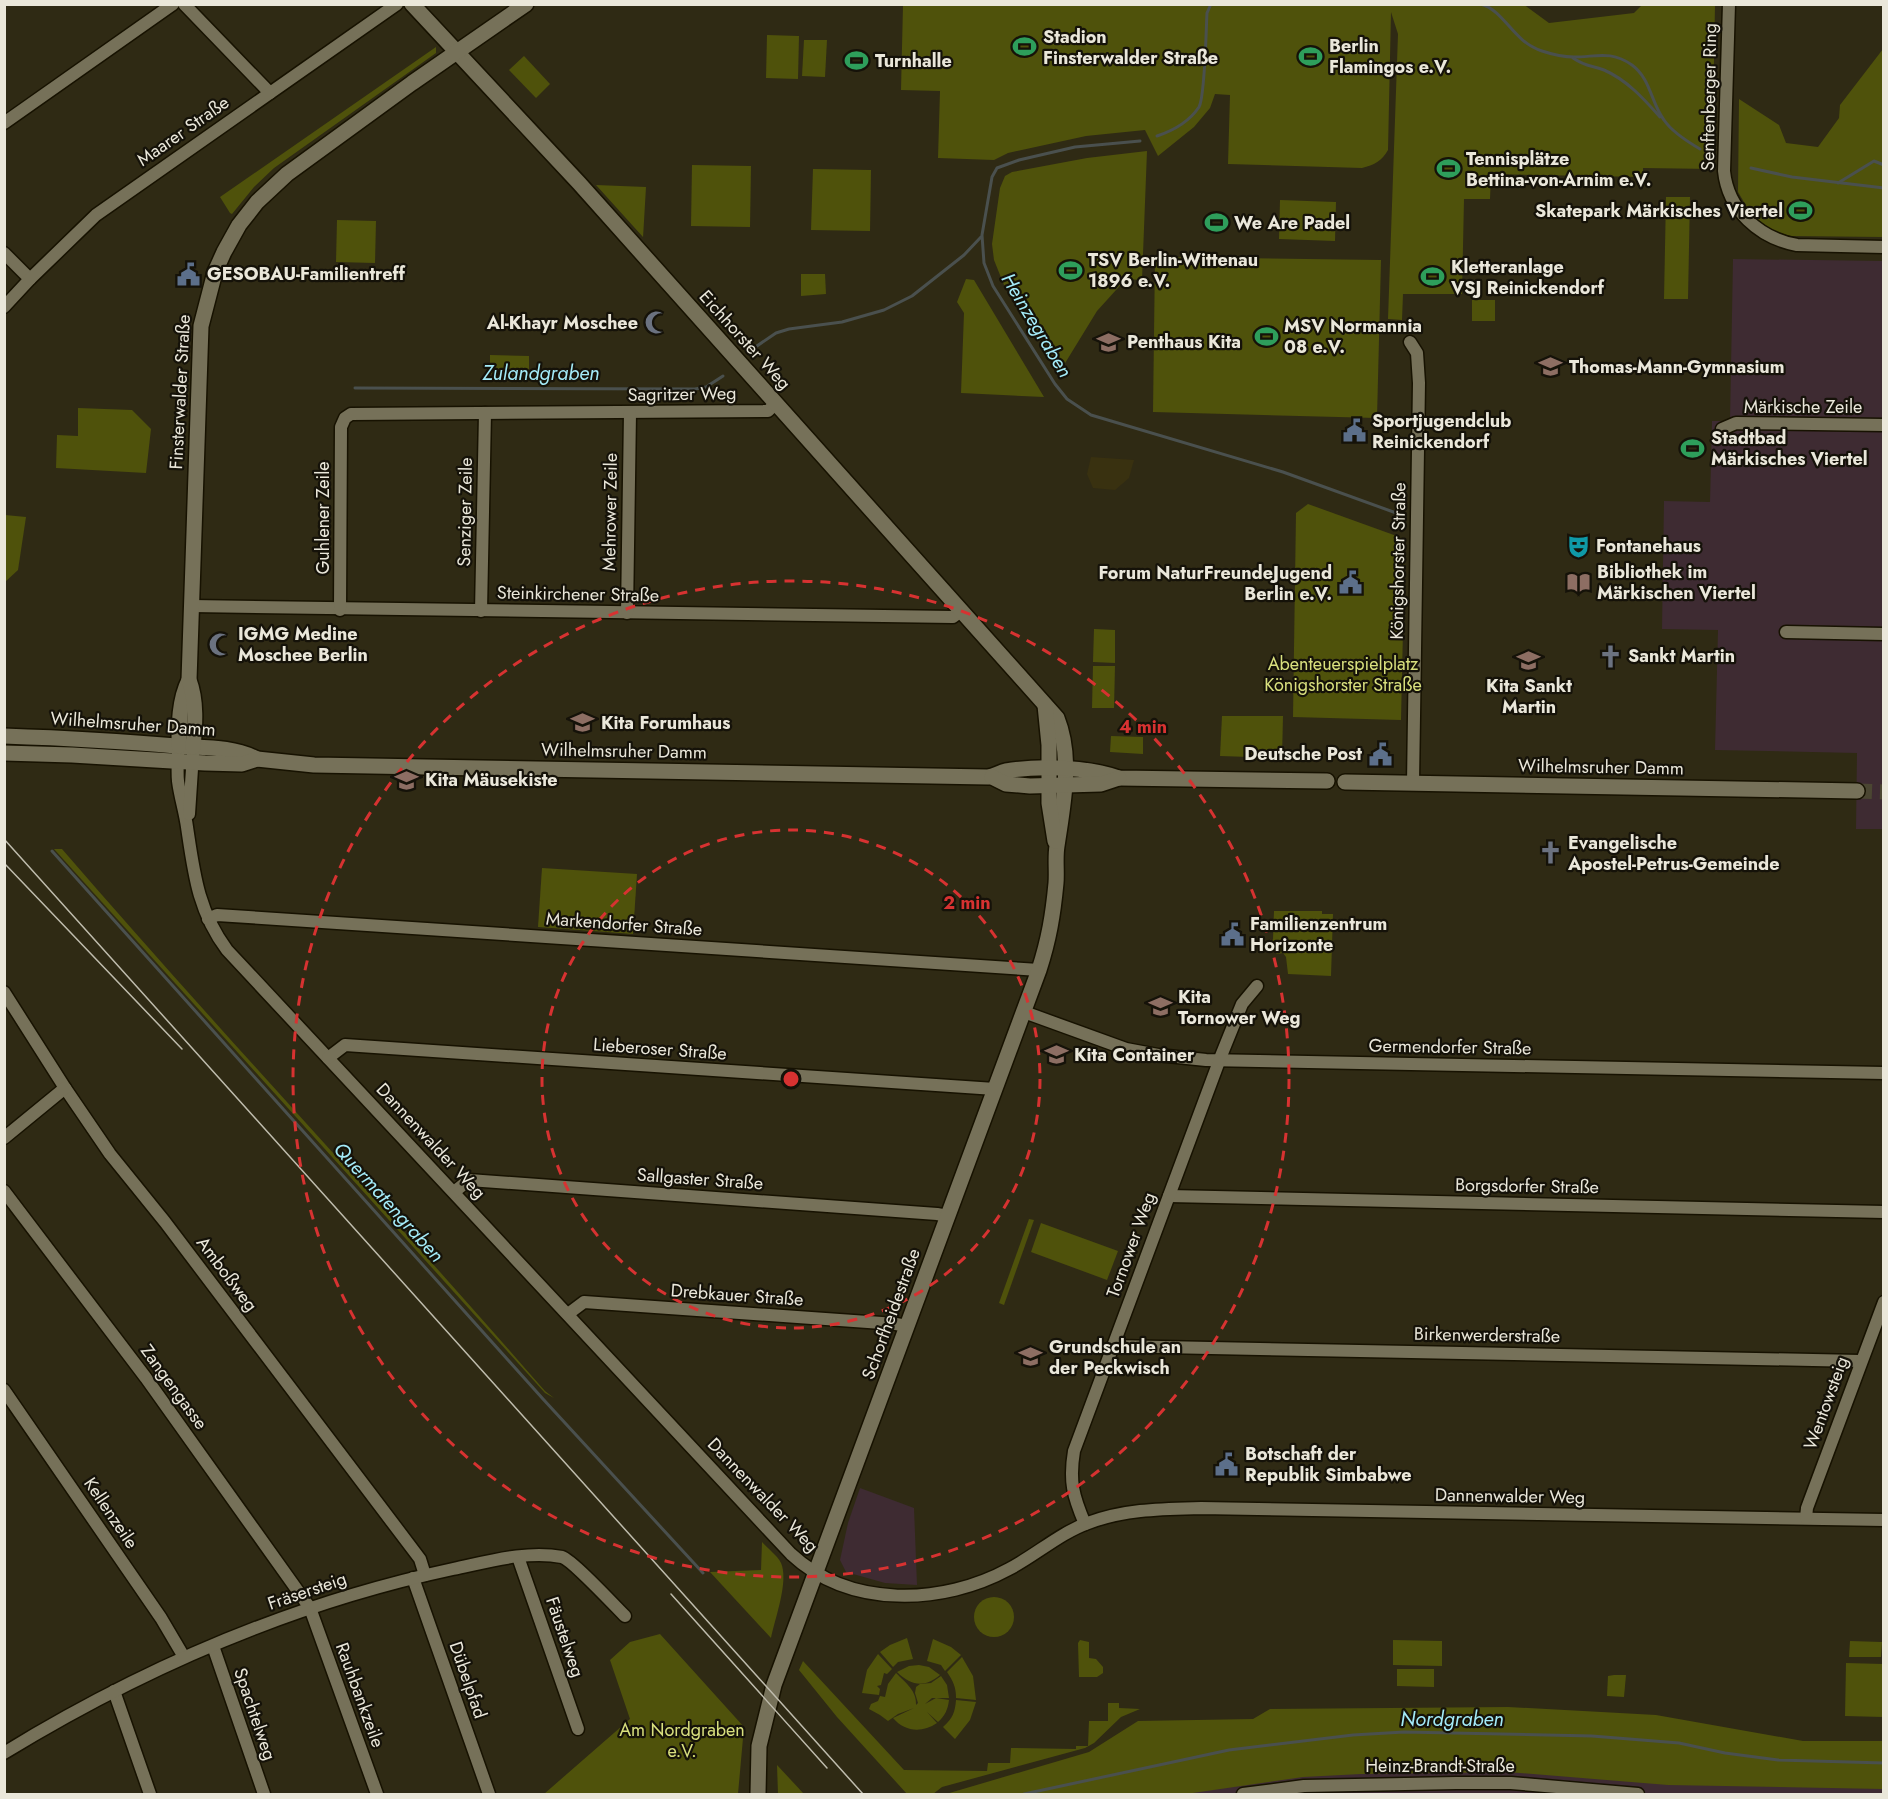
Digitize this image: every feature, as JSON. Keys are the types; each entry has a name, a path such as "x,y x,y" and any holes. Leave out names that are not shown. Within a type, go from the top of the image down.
{"main road":[{"name":"Eichhorster Weg","path":"412,4 579,183 1057,718 1062,731 1056,785"},
{"name":"Finsterwalder Straße","path":"186,754 195,727 193,690 189,680 201,326 209,290 224,252 239,225 257,202 288,174 419,78 526,4"},
{"name":"Wilhelmsruher Damm","path":"4,736 98,740 186,754"},
{"name":"Wilhelmsruher Damm","path":"4,753 243,752 257,759 314,765 992,777 1006,784 1101,784 1119,778 1327,781"},
{"name":"Wilhelmsruher Damm","path":"992,777 1004,771 1057,769 1101,771 1119,778"},
{"name":"Wilhelmsruher Damm","path":"1345,782 1857,791"},
{"name":"Schorfheidestraße","path":"758,1794 759,1746 774,1685 1024,1012 1050,934 1057,846 1050,819 1056,785"}],"street":[{"path":"4,123 173,4"},
{"path":"184,4 270,93"},
{"name":"Maarer Straße","path":"4,307 96,215 397,4"},
{"name":"Senftenberger Ring","path":"1729,4 1724,171 1726,184 1734,203 1762,232 1786,243 1884,247"},
{"path":"4,253 30,279"},
{"name":"Königshorster Straße","path":"1410,342 1417,353 1419,383 1413,783"},
{"name":"Sagritzer Weg","path":"341,427 345,418 351,414 768,411 776,404"},
{"name":"Senziger Zeile","path":"481,611 485,413"},
{"name":"Mehrower Zeile","path":"627,613 630,413"},
{"name":"Märkische Zeile","path":"1722,429 1736,423 1884,425"},
{"name":"Guhlener Zeile","path":"340,610 341,427"},
{"name":"Steinkirchener Straße","path":"192,606 340,610 953,617 961,611"},
{"path":"1786,632 1884,634"},
{"name":"Dannenwalder Weg","path":"186,754 178,782 192,867 208,919 227,950 791,1554 816,1572 841,1584 876,1593 912,1596 940,1594 982,1583 1011,1569 1085,1524 1126,1512 1165,1509 1884,1520"},
{"name":"Markendorfer Straße","path":"208,919 217,915 1039,970"},
{"name":"Tornower Weg","path":"1085,1524 1071,1483 1071,1467 1080,1434 1219,1061 1242,1004 1257,986"},
{"name":"Amboßweg","path":"4,992 65,1088 132,1183 165,1222 420,1559 419,1577"},
{"name":"Germendorfer Straße","path":"1024,1012 1126,1048 1158,1055 1219,1061 1884,1073"},
{"name":"Lieberoser Straße","path":"328,1058 345,1045 995,1089"},
{"path":"4,1138 65,1088"},
{"name":"Sallgaster Straße","path":"454,1192 469,1180 948,1216"},
{"name":"Zangengasse","path":"4,1191 146,1378 310,1608"},
{"name":"Borgsdorfer Straße","path":"1169,1196 1884,1212"},
{"name":"Drebkauer Straße","path":"568,1314 584,1302 907,1326"},
{"name":"Wentowsteig","path":"1806,1518 1807,1508 1860,1361 1884,1302"},
{"name":"Birkenwerderstraße","path":"1113,1346 1860,1361"},
{"name":"Kellenzeile","path":"4,1390 161,1618 184,1657"},
{"name":"Fräsersteig","path":"4,1753 114,1691 184,1657 310,1608 419,1577 518,1557 564,1558 625,1616"},
{"name":"Fäustelweg","path":"518,1557 578,1729"},
{"name":"Dübelpfad","path":"419,1577 489,1794"},
{"name":"Rauhbankzeile","path":"310,1608 378,1794"},
{"name":"Spachtelweg","path":"213,1646 264,1794"},
{"path":"114,1691 150,1794"},
{"name":"Heinz-Brandt-Straße","path":"1243,1794 1304,1786 1456,1783 1511,1783 1638,1794"}],"shaded area":[{"path":"1733,259 1883,261 1883,829 1856,829 1857,753 1715,750 1718,630 1662,629 1664,501 1710,502 1712,421 1730,421"},
{"path":"860,1488 914,1508 917,1585 885,1583 846,1572 840,1560 848,1523"},
{"path":"1316,1765 1884,1786 1883,1794 1121,1794"}],"green space":[{"path":"1523,4 1549,23 1634,13 1642,5 1715,5 1712,169 1643,168 1643,177 1491,174 1490,199 1464,199 1462,294 1403,294 1402,320 1388,319 1398,34 1391,12 1388,150 1377,162 1362,168 1228,164 1230,95 1215,94 1210,108 1194,127 1158,156 1145,130 1086,136 1008,153 994,160 938,158 940,91 901,90 903,5"},
{"path":"767,35 799,36 798,79 766,78"},
{"path":"804,40 827,40 825,77 802,76"},
{"path":"436,47 436,53 274,168 254,187 232,214 230,213 220,197"},
{"path":"1883,49 1883,237 1790,236 1773,231 1751,214 1738,192 1739,99 1779,125 1786,143 1818,147 1839,118 1840,105"},
{"path":"524,56 550,84 536,98 509,70"},
{"name":"TSV Berlin-Wittenau 1896 e.V.","path":"1147,151 1142,280 1126,279 1097,311 1059,373 1033,326 1004,285 994,260 992,244 1000,188 1005,176 1012,172 1087,158"},
{"path":"692,165 751,166 750,227 691,226"},
{"path":"813,169 871,170 870,231 811,230"},
{"path":"596,185 646,187 643,238 643,237"},
{"path":"1666,197 1690,197 1688,299 1664,299"},
{"path":"1280,200 1336,202 1335,241 1279,239"},
{"path":"337,220 376,221 375,263 336,262"},
{"name":"MSV Normannia 08 e.V.","path":"1155,257 1381,260 1377,418 1153,412"},
{"path":"801,274 825,274 826,294 801,296"},
{"path":"966,279 974,280 1044,397 961,393 964,313 957,302"},
{"path":"1472,300 1495,300 1495,321 1472,321"},
{"path":"490,355 529,356 529,376 490,374"},
{"path":"78,408 132,410 151,429 146,473 56,468 57,435 78,436"},
{"name":"Forum NaturFreundeJugend Berlin e.V.","path":"1308,504 1405,539 1401,720 1293,717 1296,513"},
{"path":"5,515 26,517 18,570 5,582"},
{"path":"1094,629 1115,630 1115,663 1093,662"},
{"path":"1093,666 1115,666 1114,708 1092,708"},
{"path":"1222,716 1283,716 1282,758 1220,756"},
{"path":"1111,736 1143,737 1143,754 1110,752"},
{"path":"54,849 62,849 545,1391 554,1398 545,1393"},
{"path":"542,868 637,874 633,934 538,927"},
{"path":"1274,911 1322,911 1322,914 1333,914 1331,976 1288,974 1286,957 1283,953 1277,954 1269,948 1273,939"},
{"path":"1029,1219 1034,1220 1004,1305 999,1303"},
{"path":"1041,1223 1118,1251 1107,1280 1031,1252"},
{"path":"762,1542 779,1560 783,1571 782,1589 771,1638 710,1572 761,1570"},
{"path":"994,1597 1002,1598 1008,1603 1013,1609 1013,1625 1008,1631 1002,1636 994,1637 986,1636 980,1631 975,1625 974,1617 975,1609 980,1603 986,1598"},
{"name":"Am Nordgraben e.V.","path":"660,1634 744,1727 738,1794 544,1794 630,1719 610,1660 630,1642"},
{"path":"907,1638 913,1659 898,1662 893,1667 880,1652"},
{"path":"933,1639 951,1647 961,1655 945,1671 941,1665 927,1661"},
{"path":"1080,1640 1089,1642 1089,1658 1096,1659 1103,1667 1103,1673 1097,1677 1079,1677 1078,1643"},
{"path":"1393,1640 1442,1641 1442,1666 1393,1665"},
{"path":"1850,1641 1882,1642 1881,1657 1849,1657"},
{"path":"878,1654 892,1669 887,1674 884,1673 881,1685 877,1686 880,1689 879,1695 862,1693 867,1670"},
{"path":"962,1657 973,1676 976,1700 956,1698 954,1684 947,1672"},
{"path":"803,1661 904,1770 987,1771 988,1763 1010,1763 1011,1748 1076,1749 1076,1746 1088,1746 1089,1721 1108,1721 1108,1703 1119,1703 1119,1708 1140,1709 1121,1717 1094,1743 1085,1748 942,1787 933,1794 907,1794 837,1717 799,1670"},
{"path":"1846,1663 1883,1664 1883,1717 1845,1716"},
{"path":"909,1666 929,1667 940,1675 929,1682 918,1684 902,1677 897,1672"},
{"path":"1397,1669 1434,1669 1434,1687 1397,1686"},
{"path":"896,1673 913,1691 916,1705 918,1703 916,1687 920,1684 931,1683 941,1676 947,1685 949,1698 936,1698 949,1700 947,1709 938,1722 927,1712 937,1723 914,1730 903,1726 893,1718 914,1708 898,1714 888,1721 869,1709 880,1696 885,1697 888,1684"},
{"path":"1626,1675 1624,1697 1607,1696 1608,1676"},
{"path":"956,1700 976,1702 970,1720 955,1739 943,1727 953,1715"},
{"path":"1508,1707 1656,1715 1803,1741 1883,1741 1883,1789 1668,1785 1508,1772 1303,1777 1186,1794 946,1794 1089,1752 1138,1721 1253,1719 1270,1709"},
{"path":"777,1765 804,1794 778,1794"}],"sand":[{"path":"1091,457 1134,460 1129,478 1115,490 1093,488 1087,474"}],"waterway":[{"name":"Heinzegraben","path":"1157,136 1180,125 1199,107 1204,77 1207,13 1211,4"},
{"path":"1481,4 1497,13 1523,41 1542,51 1570,57 1603,55 1617,57 1632,65 1643,77 1667,124 1700,149"},
{"path":"1573,58 1620,79 1660,117"},
{"name":"Heinzegraben","path":"1140,141 1075,147 1019,160 997,168 992,177 982,235 984,263 993,286 1055,384 1067,399 1091,415 1283,472 1399,514"},
{"path":"1838,183 1874,161 1884,165"},
{"path":"1751,168 1792,177 1884,188"},
{"name":"Zulandgraben","path":"754,348 776,333 789,329 842,322 884,310 912,296 964,255 981,237"},
{"name":"Zulandgraben","path":"355,388 695,389 706,387 723,376"},
{"name":"Quermatengraben","path":"52,851 543,1399 703,1573"},
{"name":"Nordgraben","path":"1024,1794 1229,1750 1353,1735 1404,1732 1592,1736 1679,1743 1725,1753 1778,1760 1884,1763"}],"tunnel":[{"path":"1857,791 1884,792"}],"tram line":[{"path":"4,839 863,1794"},
{"path":"4,863 182,1049"},
{"path":"671,1594 827,1768"}],"place":[{"name":"Stadion Finsterwalder Straße","path":"1025,47"},
{"name":"Berlin Flamingos e.V.","path":"1311,56"},
{"name":"Turnhalle","path":"857,61"},
{"name":"Tennisplätze Bettina-von-Arnim e.V.","path":"1448,169"},
{"name":"Skatepark Märkisches Viertel","path":"1801,211"},
{"name":"We Are Padel","path":"1216,223"},
{"name":"TSV Berlin-Wittenau 1896 e.V.","path":"1070,270"},
{"name":"GESOBAU-Familientreff","path":"189,274"},
{"name":"Kletteranlage VSJ Reinickendorf","path":"1433,277"},
{"name":"Al-Khayr Moschee","path":"656,323"},
{"name":"MSV Normannia 08 e.V.","path":"1266,336"},
{"name":"Penthaus Kita","path":"1109,342"},
{"name":"Thomas-Mann-Gymnasium","path":"1551,367"},
{"name":"Sportjugendclub Reinickendorf","path":"1354,431"},
{"name":"Stadtbad Märkisches Viertel","path":"1693,448"},
{"name":"Fontanehaus","path":"1578,546"},
{"name":"Bibliothek im Märkischen Viertel","path":"1579,582"},
{"name":"Forum NaturFreundeJugend Berlin e.V.","path":"1350,583"},
{"name":"IGMG Medine Moschee Berlin","path":"220,644"},
{"name":"Sankt Martin","path":"1610,656"},
{"name":"Kita Sankt Martin","path":"1529,660"},
{"name":"Kita Forumhaus","path":"583,723"},
{"name":"Deutsche Post","path":"1380,754"},
{"name":"Kita Mäusekiste","path":"407,780"},
{"name":"Evangelische Apostel-Petrus-Gemeinde","path":"1550,853"},
{"name":"Familienzentrum Horizonte","path":"1232,934"},
{"name":"Kita Tornower Weg","path":"1160,1007"},
{"name":"Kita Container","path":"1056,1055"},
{"name":"Grundschule an der Peckwisch","path":"1031,1357"},
{"name":"Botschaft der Republik Simbabwe","path":"1227,1464"}],"park label":[{"name":"Abenteuerspielplatz Königshorster Straße","path":"1343,674"}]}
